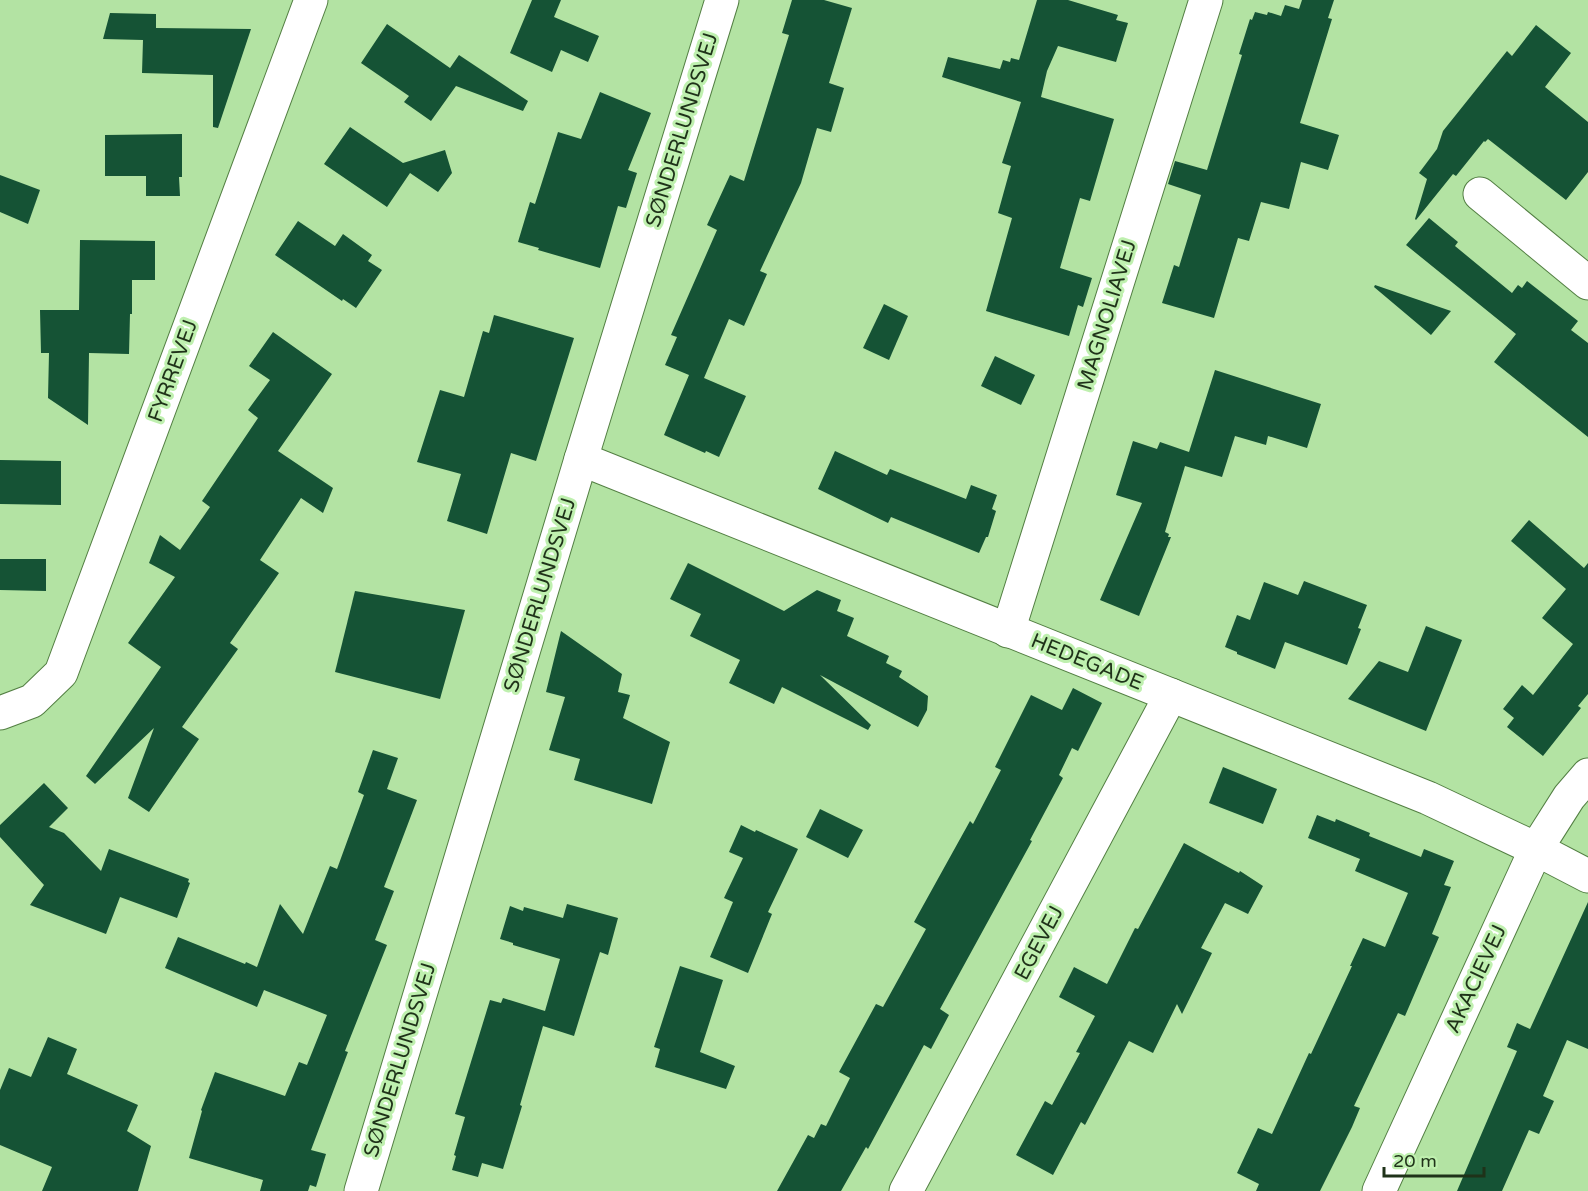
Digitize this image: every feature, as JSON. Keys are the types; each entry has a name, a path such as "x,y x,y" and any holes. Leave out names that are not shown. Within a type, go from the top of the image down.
{"street":[{"name":"FYRREVEJ","path":"0,712 32,701 61,673 311,0"},
{"name":"SØNDERLUNDSVEJ","path":"361,1191 580,459 722,0"},
{"name":"MAGNOLIAVEJ","path":"1008,631 1206,0"},
{"path":"1480,194 1588,283"},
{"name":"HEDEGADE","path":"580,459 1428,798 1588,876"},
{"name":"EGEVEJ","path":"906,1191 1171,695"},
{"name":"AKACIEVEJ","path":"1379,1191 1536,849 1569,797 1588,775"}],"building":[{"path":"532,0 561,0 554,17 599,36 588,62 561,50 552,72 510,53"},
{"path":"792,0 824,0 852,8 829,83 844,88 831,132 817,128 801,183 760,271 767,274 744,326 729,319 704,378 746,396 719,457 664,435 689,375 665,365 677,337 671,335 717,230 707,225 730,175 744,181 789,35 782,33"},
{"path":"1037,0 1068,0 1118,15 1116,20 1128,23 1116,62 1058,46 1047,71 1041,97 1114,119 1090,201 1080,198 1060,268 1092,278 1083,307 1078,305 1069,336 986,311 1012,218 998,213 1011,166 1002,163 1021,102 942,77 948,57 1000,69 1003,60 1010,62 1011,58 1019,60"},
{"path":"1302,0 1334,0 1328,18 1332,19 1300,123 1339,135 1328,170 1301,162 1289,209 1261,202 1249,241 1238,238 1214,318 1162,303 1174,265 1179,267 1201,195 1168,184 1175,161 1207,170 1242,55 1239,54 1250,19 1252,20 1255,12 1267,15 1268,12 1281,16 1285,5 1299,9"},
{"path":"110,13 156,14 156,28 251,29 218,128 213,127 213,75 142,73 143,40 103,39"},
{"path":"387,24 450,68 459,55 528,101 523,111 456,86 431,121 404,102 409,96 361,63"},
{"path":"1536,25 1571,53 1545,87 1588,122 1588,172 1566,200 1488,139 1456,176 1453,174 1416,220 1427,179 1419,173 1437,149 1443,131 1507,51 1512,56"},
{"path":"600,92 651,113 628,170 637,173 626,208 618,206 600,268 518,242 530,202 535,204 558,132 581,139"},
{"path":"350,127 403,163 445,150 452,173 438,192 410,173 387,207 324,164"},
{"path":"182,134 180,196 146,196 146,176 105,176 105,135"},
{"path":"0,175 40,190 28,224 0,212"},
{"path":"1429,218 1458,242 1455,246 1512,293 1518,285 1522,288 1527,281 1578,321 1571,330 1588,343 1588,437 1494,362 1516,334 1406,245"},
{"path":"298,221 335,246 343,234 372,255 368,261 382,270 356,308 343,299 342,301 275,255"},
{"path":"80,240 155,241 155,280 132,280 129,354 89,353 88,425 48,398 49,353 41,353 40,310 79,310"},
{"path":"1375,285 1451,311 1431,335 1374,287"},
{"path":"884,304 908,316 889,360 863,348"},
{"path":"494,315 574,338 536,461 511,453 487,534 447,521 461,474 417,462 440,390 464,397 483,331 489,333"},
{"path":"273,332 332,374 278,451 333,488 323,513 301,498 260,560 279,573 230,643 238,649 182,727 199,739 149,812 128,798 154,728 95,784 86,776 161,667 128,643 175,577 149,563 160,535 180,550 210,507 202,501 258,418 248,410 270,380 249,366"},
{"path":"995,356 1035,375 1021,405 981,386"},
{"path":"1215,370 1321,404 1307,448 1268,436 1266,445 1235,436 1222,477 1185,466 1165,532 1169,534 1168,537 1171,537 1139,616 1100,600 1142,503 1116,495 1133,441 1157,449 1160,442 1189,452"},
{"path":"835,451 887,475 890,469 966,499 971,485 997,495 992,509 996,511 988,537 979,553 891,517 888,523 818,489"},
{"path":"0,460 61,461 61,505 0,504"},
{"path":"1529,520 1584,568 1588,563 1588,694 1578,706 1581,708 1543,756 1507,727 1514,718 1503,709 1522,685 1533,695 1573,644 1542,618 1566,589 1511,541"},
{"path":"0,559 46,559 46,591 0,590"},
{"path":"688,563 784,611 817,590 841,600 837,611 854,618 847,636 889,656 886,663 902,671 899,677 928,696 927,710 918,727 820,675 871,725 868,730 782,687 774,704 729,683 740,660 690,636 701,614 670,599"},
{"path":"1304,581 1367,605 1358,628 1361,629 1347,665 1285,642 1275,669 1225,647 1237,615 1250,620 1264,582 1298,595"},
{"path":"355,591 465,610 440,699 335,672"},
{"path":"1426,626 1462,640 1426,731 1348,699 1379,661 1408,672"},
{"path":"561,631 622,674 618,692 630,695 623,718 670,742 652,804 574,780 580,759 549,750 565,697 546,692"},
{"path":"1073,688 1102,703 1078,751 1072,748 1059,775 1063,778 1030,840 1032,841 940,1009 949,1015 931,1049 924,1045 868,1149 866,1147 841,1191 777,1191 808,1135 814,1138 821,1124 826,1126 850,1078 839,1072 876,1004 883,1007 926,929 914,922 970,821 973,824 1001,770 995,767 1031,695 1062,710"},
{"path":"373,750 398,758 387,789 417,800 384,887 394,891 375,940 387,945 345,1051 348,1052 311,1150 326,1154 316,1187 310,1185 308,1191 260,1191 263,1180 189,1158 201,1110 215,1072 285,1096 299,1062 307,1065 327,1015 264,990 257,1007 165,968 178,937 257,967 280,904 303,934 330,866 337,869 364,795 358,792"},
{"path":"1223,767 1277,789 1263,824 1209,803"},
{"path":"44,783 68,808 49,827 64,833 101,871 109,849 189,879 190,883 177,918 120,897 106,934 30,905 44,885 0,837 0,825"},
{"path":"820,809 863,830 848,858 806,837"},
{"path":"1317,815 1335,822 1336,819 1370,833 1369,836 1421,857 1424,849 1454,861 1444,885 1451,887 1432,934 1439,937 1405,1016 1398,1013 1354,1106 1360,1108 1352,1127 1320,1191 1256,1191 1259,1184 1237,1173 1258,1128 1272,1134 1352,966 1350,966 1363,938 1385,947 1408,893 1355,871 1360,859 1308,838"},
{"path":"741,825 798,849 768,912 772,914 748,973 710,957 733,902 724,898 743,858 729,852"},
{"path":"1184,843 1239,873 1240,871 1263,886 1248,914 1225,903 1201,948 1212,953 1182,1014 1177,1004 1153,1053 1129,1041 1085,1125 1081,1122 1053,1175 1016,1155 1045,1101 1052,1105 1080,1053 1076,1052 1095,1016 1059,997 1074,967 1107,984 1135,928 1138,929"},
{"path":"1588,902 1588,1049 1567,1040 1543,1096 1554,1101 1539,1134 1529,1130 1502,1191 1457,1191 1517,1051 1507,1047 1517,1023 1530,1029"},
{"path":"567,904 618,918 608,955 600,952 574,1036 543,1026 503,1169 482,1163 478,1177 452,1170 465,1117 455,1114 490,1000 501,1003 503,998 545,1011 560,959 500,939 510,906 523,911 524,907 563,918"},
{"path":"680,966 723,980 700,1052 735,1066 726,1089 655,1067 660,1049 654,1047"},
{"path":"48,1037 77,1049 67,1074 138,1105 127,1131 151,1146 138,1191 42,1191 52,1167 0,1145 0,1090 9,1068 31,1077"}]}
